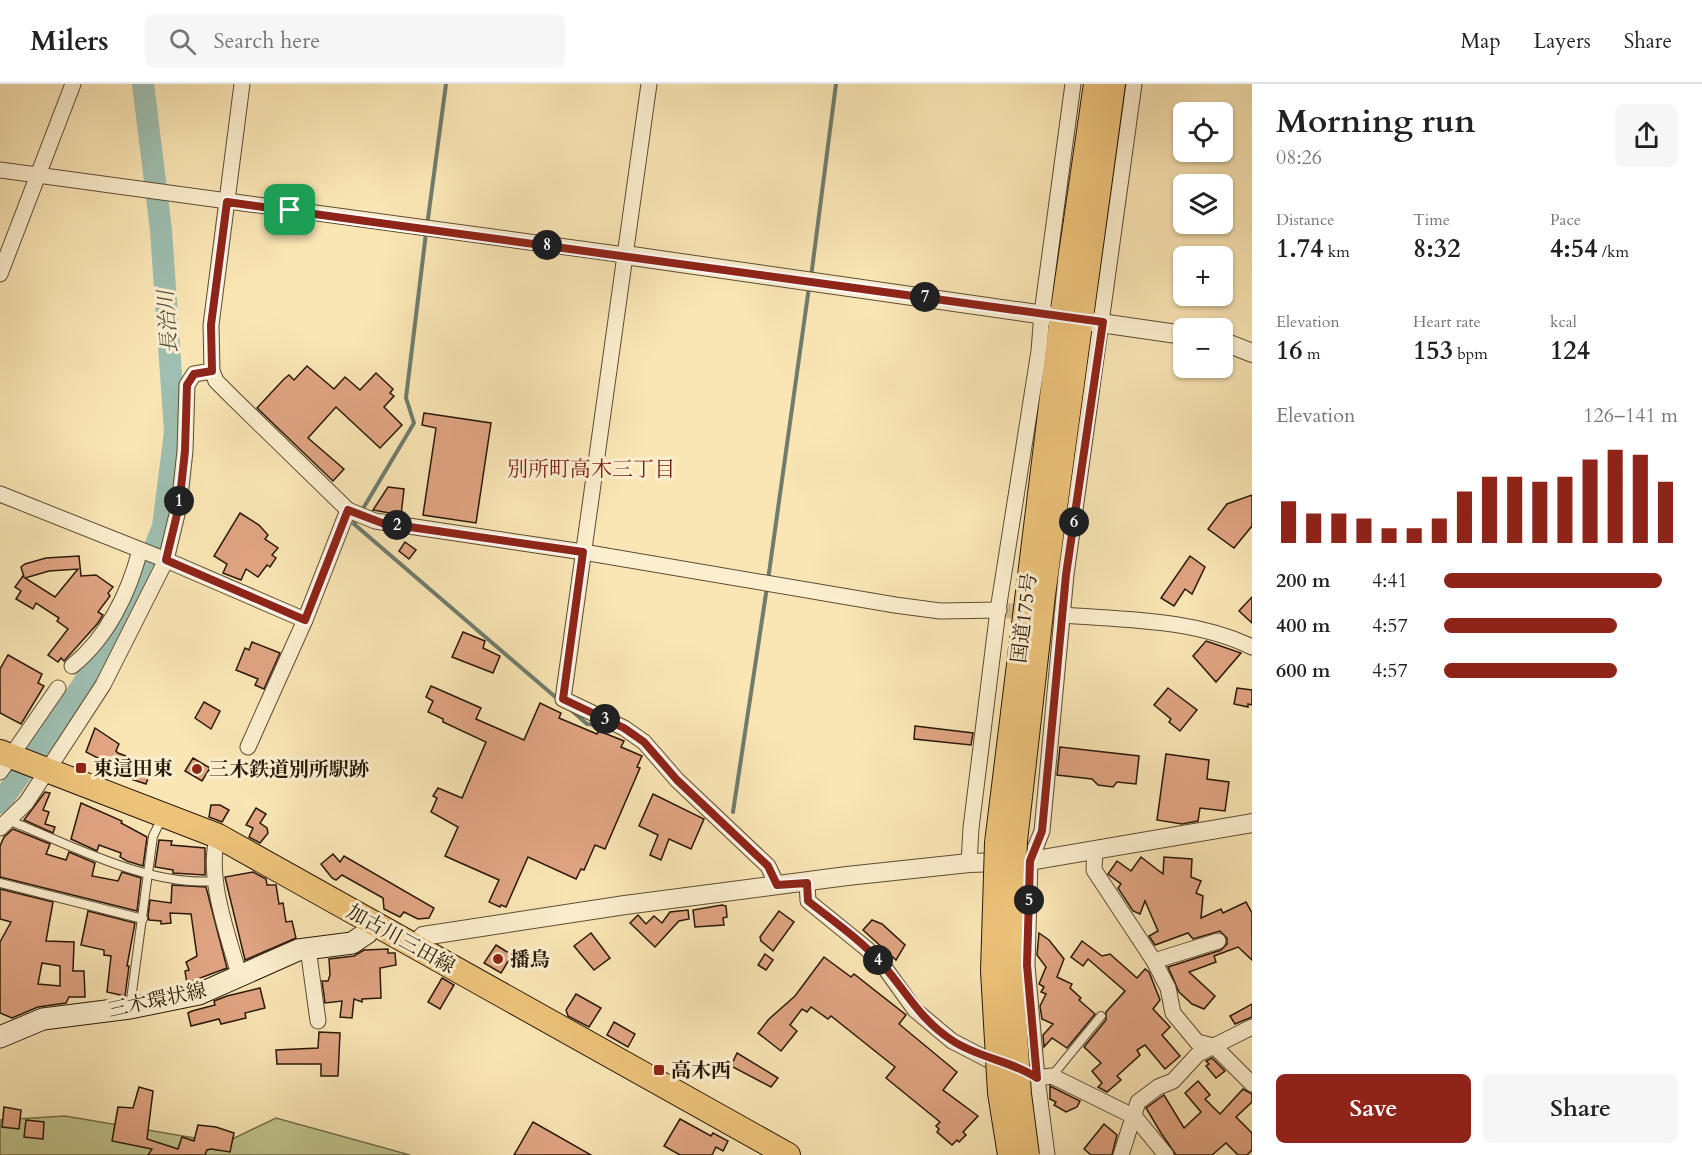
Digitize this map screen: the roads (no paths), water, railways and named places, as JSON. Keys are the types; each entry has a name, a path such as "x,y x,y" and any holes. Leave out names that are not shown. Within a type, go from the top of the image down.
{"main road":[{"name":"国道175号","path":"1010,1155 1000,1093 993,971 1006,842 1072,317 1096,84"},
{"name":"国道175号","path":"1072,317 1113,84"},
{"name":"加古川三田線","path":"4,760 49,770 218,836 788,1155"},
{"name":"国道175号","path":"1006,842 1011,974 1019,1094 1027,1155"},
{"name":"三木環状線","path":"0,1037 43,1019 130,1008 199,994 240,978 298,950 352,943 367,933 372,923"}],"street":[{"path":"0,274 73,84"},
{"path":"242,84 211,325 212,371 216,381 348,510 382,523 583,552 895,605 940,611 999,610"},
{"path":"649,84 563,699 624,728 644,742 677,780 768,866 777,885"},
{"path":"1047,1155 1037,1078 1027,965 1030,861 1042,831 1062,615 1072,317 1073,84"},
{"path":"969,863 971,828 999,610 1040,351 1072,317 1134,84"},
{"path":"0,170 1072,317 1173,333"},
{"path":"1233,345 1252,353"},
{"path":"3,824 26,803 103,685 166,560 179,506 185,451 187,385 194,374 212,371"},
{"path":"0,494 166,560 305,620"},
{"path":"248,747 305,620 348,510"},
{"path":"72,666 99,638 112,617 134,572 140,550"},
{"path":"1062,615 1176,624 1227,635 1252,647"},
{"path":"4,760 58,688"},
{"path":"413,946 423,936 847,876 969,863 1030,861 1252,823"},
{"path":"218,836 214,848 216,881 240,978"},
{"path":"1095,850 1094,870 1154,961 1168,988 1173,1013 1197,1042 1214,1046 1252,1084"},
{"path":"807,883 808,901 882,964 915,1010 952,1041 987,1059 1026,1071 1037,1078 1053,1076 1135,1117 1166,1155"},
{"path":"1154,961 1218,942"},
{"path":"308,948 318,1021"},
{"path":"1121,1155 1138,1102 1158,1087 1173,1081 1198,1054 1252,1027"}],"lane":[{"path":"130,1008 153,836 164,814"},
{"path":"3,824 149,876 191,883 216,881"},
{"path":"0,883 143,920"},
{"path":"1053,1076 1101,1016"}],"waterway":[{"name":"長治川","path":"0,803 80,689 130,608 163,527 175,432 161,230 143,84"},
{"path":"427,226 446,84"},
{"path":"811,277 836,84"},
{"path":"361,512 414,423 406,398 426,233"},
{"path":"768,580 809,287"},
{"path":"357,519 354,524 560,701"},
{"path":"733,812 767,587"},
{"path":"570,709 587,724 605,726"}],"tunnel":[{"path":"999,610 1062,615"}],"place":[{"name":"東這田東","path":"81,768"},
{"name":"三木鉄道別所駅跡","path":"197,769"},
{"name":"播鳥","path":"498,959"},
{"name":"高木西","path":"659,1070"}],"district":[{"name":"別所町高木三丁目","path":"591,469"}]}
